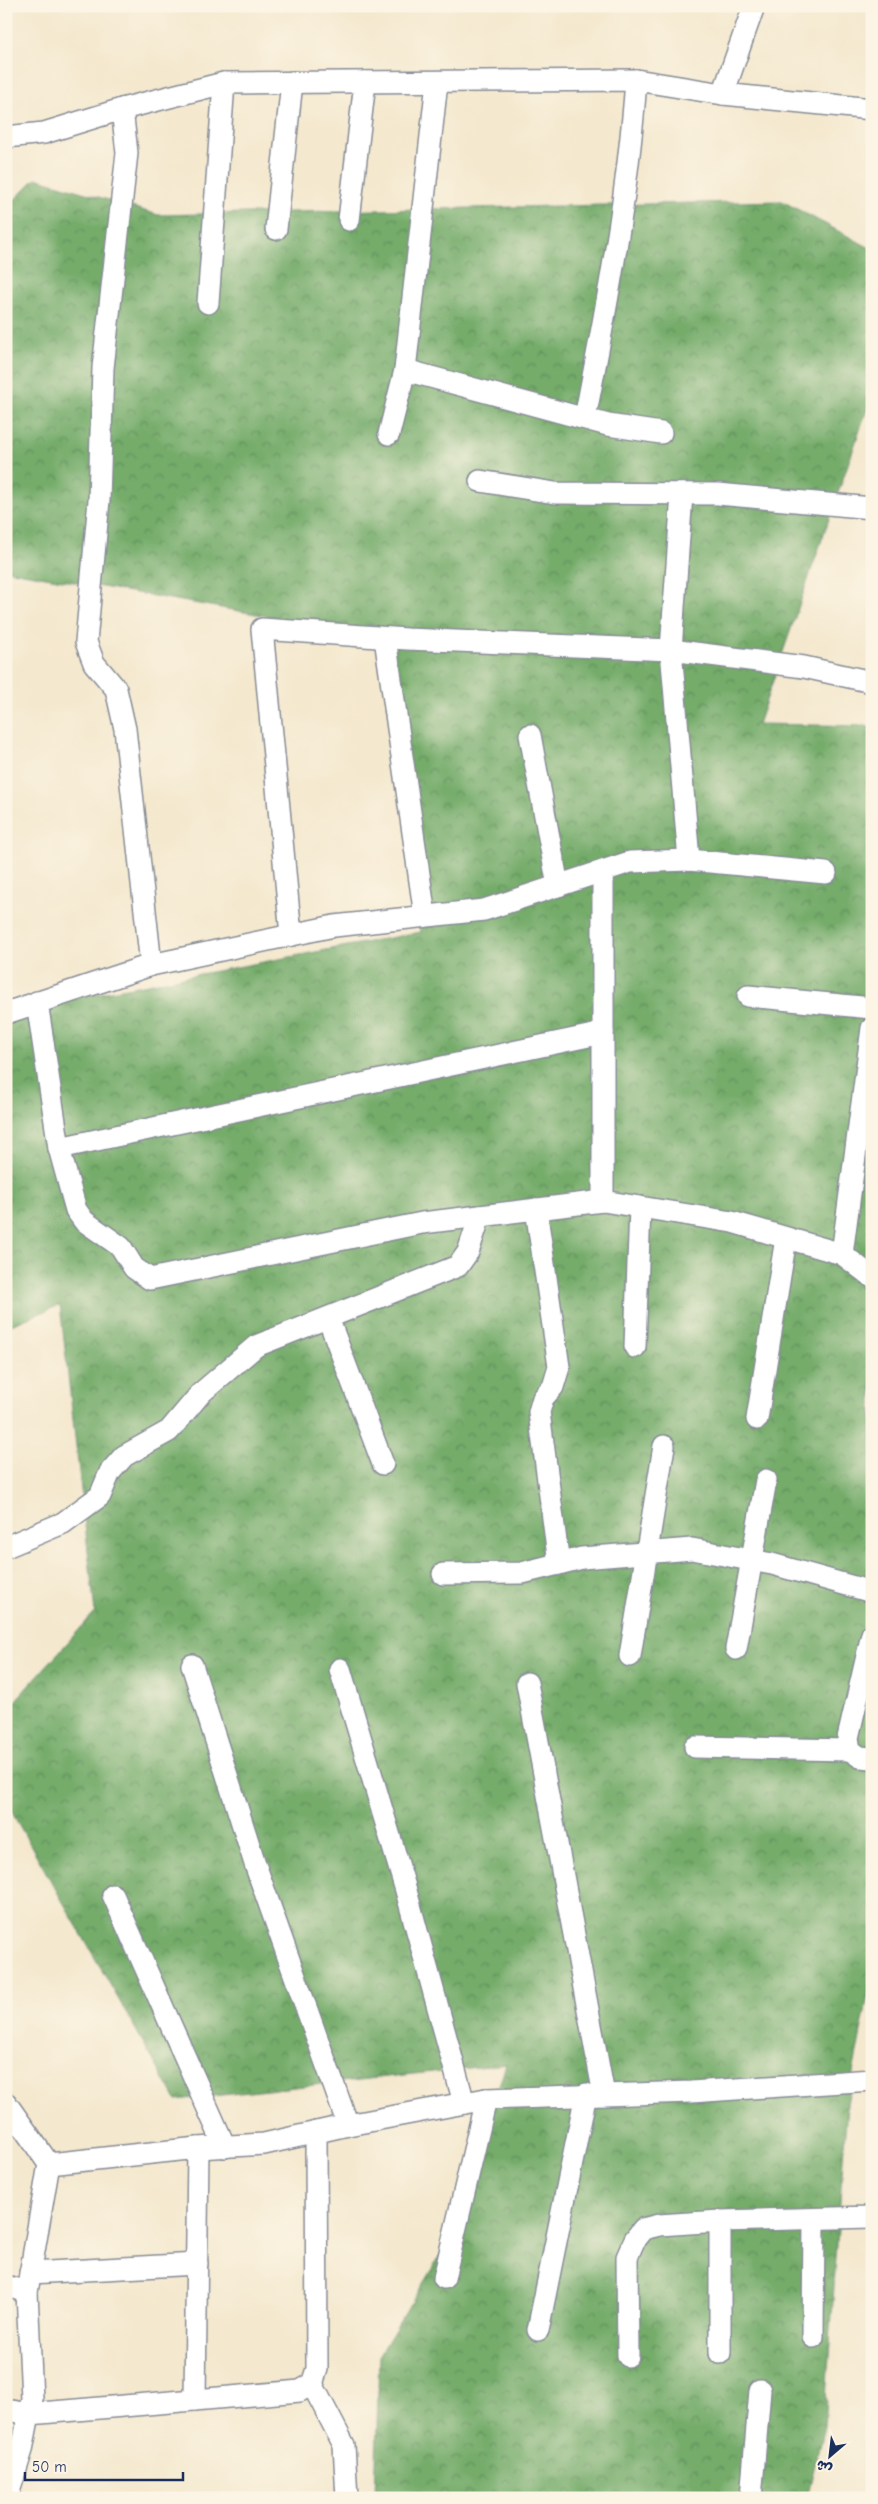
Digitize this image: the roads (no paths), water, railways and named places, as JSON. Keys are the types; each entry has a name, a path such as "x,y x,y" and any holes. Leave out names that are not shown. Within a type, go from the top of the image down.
{"street":[{"path":"723,94 754,6"},
{"path":"585,418 615,262 632,141 636,80"},
{"path":"6,137 44,133 122,109 224,83 636,80 723,94 872,109"},
{"path":"276,229 292,82"},
{"path":"349,220 365,82"},
{"path":"389,434 405,370 437,82"},
{"path":"208,303 224,83"},
{"path":"122,109 127,153 103,368 99,500 86,642 94,664 116,689 124,729 151,965"},
{"path":"405,370 608,425 661,432"},
{"path":"480,481 556,493 718,494 872,508"},
{"path":"682,494 671,650 689,860"},
{"path":"292,935 262,629 385,638 671,650 804,666 872,682"},
{"path":"385,638 425,916"},
{"path":"530,735 558,886"},
{"path":"7,1009 37,1002 151,965 334,926 484,910 630,862 689,860 826,872"},
{"path":"603,871 603,1202"},
{"path":"748,996 872,1008"},
{"path":"37,1002 59,1148 76,1210 84,1222 121,1247 134,1268 150,1279 422,1223 603,1202 732,1222 842,1254 872,1277"},
{"path":"842,1254 872,1028"},
{"path":"59,1148 603,1033"},
{"path":"635,1347 640,1207"},
{"path":"536,1209 559,1366 553,1387 544,1398 539,1412 559,1564"},
{"path":"6,1547 63,1523 100,1496 110,1472 124,1456 170,1431 201,1393 256,1346 458,1266 468,1252 480,1216"},
{"path":"757,1420 786,1238"},
{"path":"328,1318 383,1464"},
{"path":"630,1656 664,1446"},
{"path":"736,1649 766,1480"},
{"path":"443,1574 522,1573 582,1558 692,1549 752,1560 872,1592"},
{"path":"850,1750 848,1738 872,1634"},
{"path":"192,1665 256,1868 348,2125"},
{"path":"340,1670 405,1887 464,2103"},
{"path":"527,1682 595,2095 538,2330"},
{"path":"695,1747 850,1750 860,1757 872,1758"},
{"path":"113,1895 225,2147"},
{"path":"49,2164 198,2148 264,2144 348,2125 486,2099 691,2092 872,2080"},
{"path":"444,2278 486,2099"},
{"path":"6,2102 49,2164 28,2283 32,2400 22,2450 7,2498"},
{"path":"6,2410 29,2414 195,2400 300,2391 312,2384 317,2369 316,2132"},
{"path":"195,2400 198,2148"},
{"path":"628,2356 627,2257 635,2239 643,2229 659,2225 720,2221 872,2218"},
{"path":"813,2337 814,2220"},
{"path":"720,2221 720,2352"},
{"path":"6,2286 197,2264"},
{"path":"312,2384 344,2445 347,2498"},
{"path":"751,2498 760,2390"}]}
